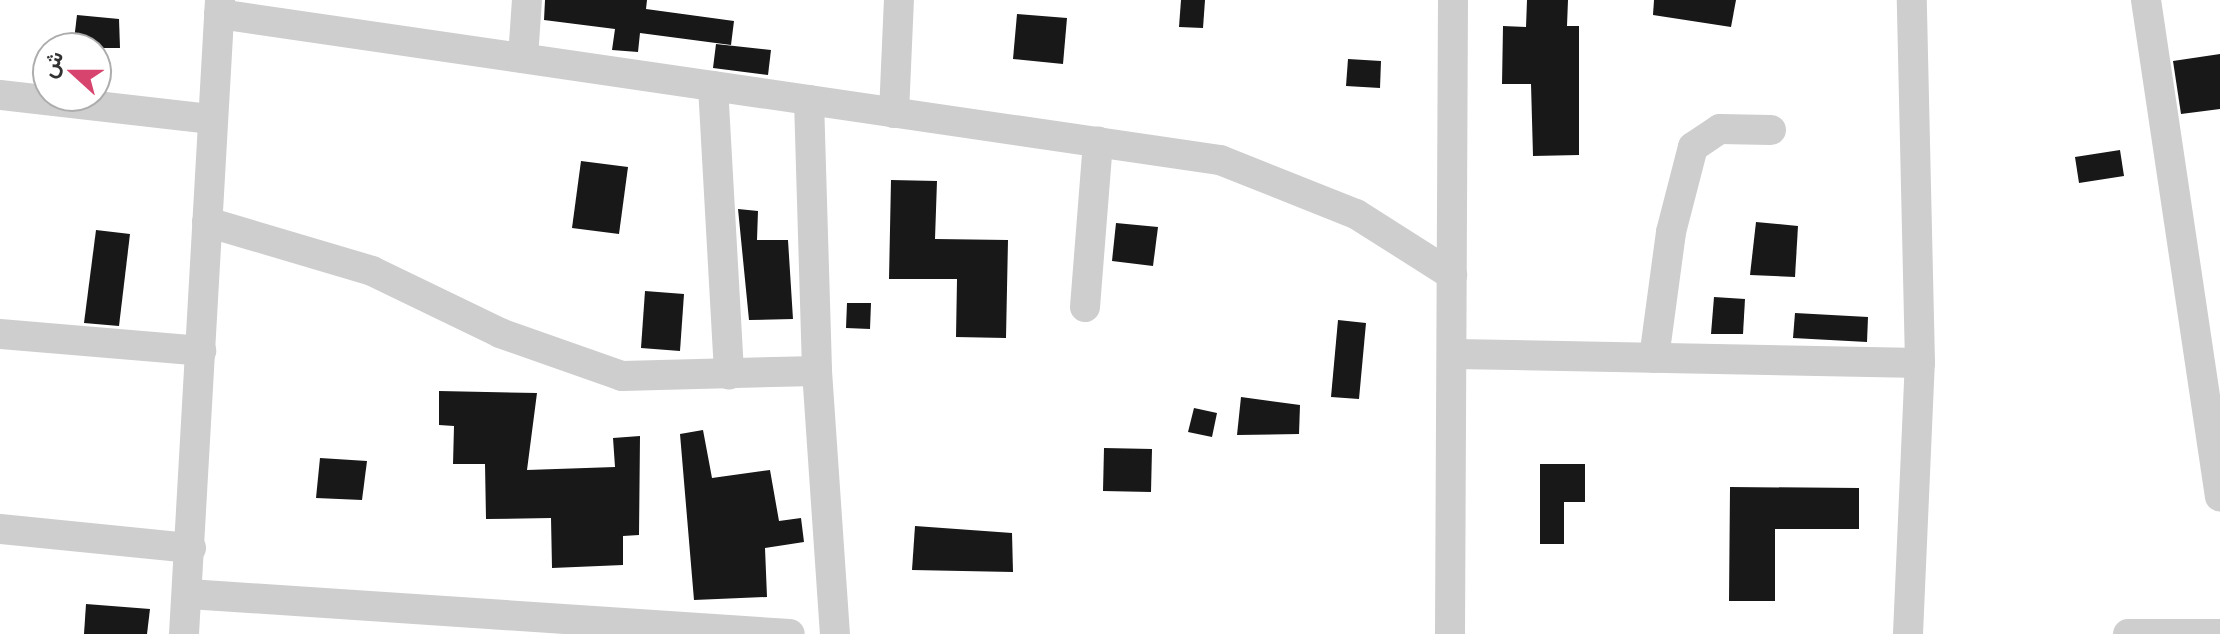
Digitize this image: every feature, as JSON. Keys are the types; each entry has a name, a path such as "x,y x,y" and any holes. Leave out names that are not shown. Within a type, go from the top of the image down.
{"street":[{"path":"523,58 527,0"},
{"path":"894,113 899,0"},
{"path":"1450,634 1455,354 1452,275 1453,0"},
{"path":"1908,634 1920,363 1912,0"},
{"path":"2146,0 2220,497"},
{"path":"184,634 189,594 220,7 523,58 1220,160 1267,175 1356,214 1452,275"},
{"path":"713,86 729,375"},
{"path":"0,95 212,119"},
{"path":"809,100 817,371 835,634"},
{"path":"1654,358 1671,232 1693,147 1720,129 1771,130"},
{"path":"1085,307 1098,142"},
{"path":"207,222 372,271 585,366 622,376 817,371"},
{"path":"0,334 201,351"},
{"path":"1455,354 1920,363"},
{"path":"0,529 191,548"},
{"path":"189,594 790,634"},
{"path":"2128,634 2220,634"}],"building":[{"path":"545,0 647,0 646,9 734,21 731,45 640,33 638,52 612,50 615,29 544,20"},
{"path":"1181,0 1205,0 1203,28 1179,27"},
{"path":"1527,0 1568,0 1567,26 1579,26 1579,155 1533,156 1531,84 1502,84 1503,26 1526,27"},
{"path":"1654,0 1736,0 1731,27 1653,15"},
{"path":"1017,14 1067,18 1063,64 1013,59"},
{"path":"77,15 119,19 120,48 112,48 112,32 75,32"},
{"path":"716,44 771,50 768,75 713,68"},
{"path":"2220,54 2220,109 2181,114 2173,61"},
{"path":"1348,59 1381,61 1380,88 1346,86"},
{"path":"2120,150 2124,176 2079,183 2075,157"},
{"path":"581,161 628,167 619,234 572,228"},
{"path":"891,180 937,181 935,239 1008,240 1006,338 956,337 957,279 889,279"},
{"path":"738,209 758,211 757,240 788,240 793,319 749,320"},
{"path":"1756,222 1798,226 1795,277 1750,275"},
{"path":"1116,223 1158,227 1153,266 1112,261"},
{"path":"96,230 130,234 119,326 84,323"},
{"path":"645,291 684,294 680,351 641,348"},
{"path":"1714,297 1745,299 1743,334 1711,334"},
{"path":"847,303 871,303 870,329 846,328"},
{"path":"1795,313 1868,317 1867,342 1793,338"},
{"path":"1338,320 1366,323 1359,399 1331,397"},
{"path":"439,391 537,393 527,470 615,467 613,438 640,436 639,535 623,536 623,565 552,568 551,518 486,519 485,464 453,464 454,426 439,425"},
{"path":"1241,397 1300,405 1299,434 1237,435"},
{"path":"1194,408 1217,413 1212,437 1188,432"},
{"path":"703,430 712,478 770,470 779,521 801,518 804,542 765,548 767,597 694,600 680,434"},
{"path":"1104,448 1152,449 1151,492 1103,491"},
{"path":"320,458 367,461 362,500 316,498"},
{"path":"1540,464 1585,464 1585,502 1564,502 1564,544 1540,544"},
{"path":"1730,487 1859,488 1859,529 1775,529 1775,601 1729,601"},
{"path":"915,526 1012,533 1013,572 912,570"},
{"path":"86,604 150,609 147,634 84,634"}]}
